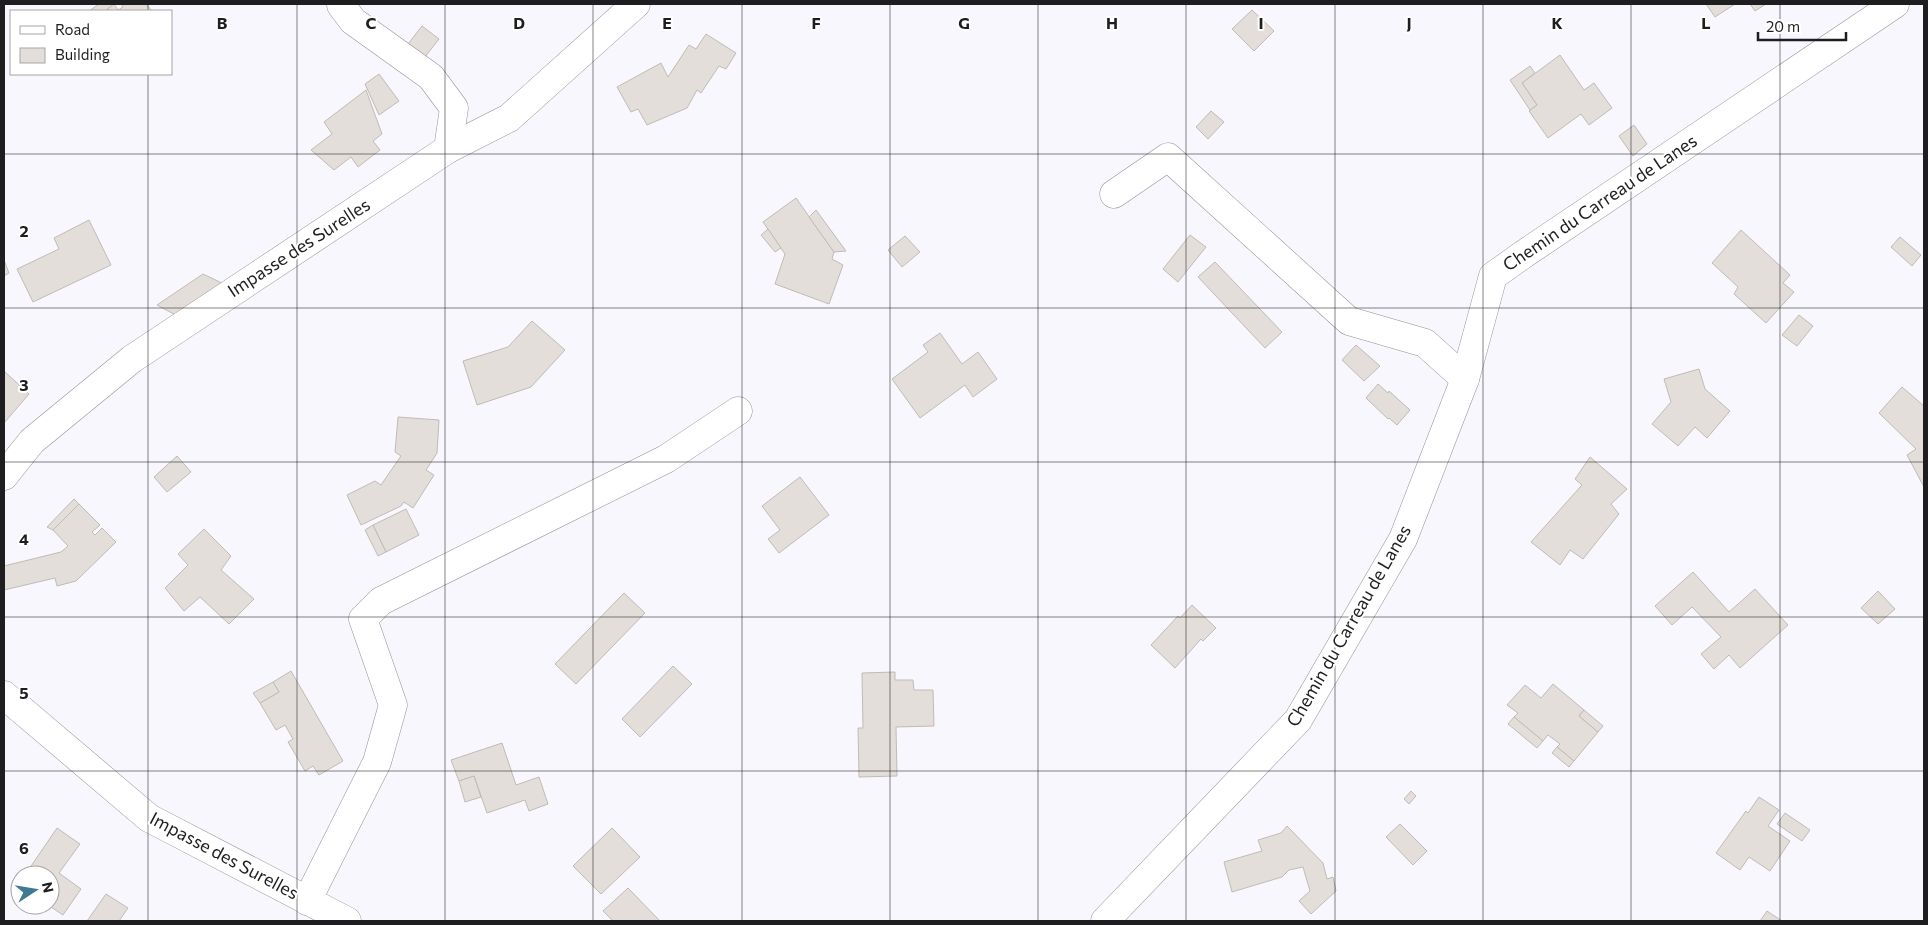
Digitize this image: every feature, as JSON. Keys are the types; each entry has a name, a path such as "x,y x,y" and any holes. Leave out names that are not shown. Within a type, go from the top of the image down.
{"street":[{"name":"Impasse des Surelles","path":"4,476 32,441 132,359 448,150 509,118 636,4"},
{"name":"Chemin du Carreau de Lanes","path":"1105,921 1298,720 1403,539 1465,379 1493,276 1895,4"},
{"path":"340,5 353,21 431,77 454,108 448,150"},
{"path":"1114,194 1168,157 1349,322 1425,343 1465,379"},
{"name":"Impasse des Surelles","path":"307,901 377,762 393,705 363,619 382,601 666,459 738,411"},
{"name":"Impasse des Surelles","path":"4,695 149,818 347,921"}],"building":[{"path":"99,4 114,4 106,10 90,10"},
{"path":"114,4 118,10 106,10"},
{"path":"121,4 146,4 151,10 118,10 123,7"},
{"path":"1706,4 1735,4 1715,17"},
{"path":"1750,4 1766,4 1755,11"},
{"path":"1252,10 1274,31 1254,51 1232,29"},
{"path":"422,26 439,39 425,57 408,44"},
{"path":"706,34 736,53 726,69 719,66 701,93 697,90 687,108 647,125 638,109 631,112 617,87 661,63 668,77 689,45 696,49"},
{"path":"1560,55 1584,90 1594,83 1612,108 1589,125 1581,114 1548,138 1529,111 1537,105 1522,83"},
{"path":"1530,66 1535,73 1522,83 1537,105 1530,110 1510,80"},
{"path":"379,74 399,101 379,115 365,84"},
{"path":"366,90 382,134 373,141 380,150 358,167 351,157 334,170 311,150 332,134 324,122"},
{"path":"1211,111 1224,122 1208,139 1196,127"},
{"path":"1634,125 1647,144 1633,156 1619,136"},
{"path":"796,198 834,252 832,259 843,265 829,304 775,284 785,254 763,222"},
{"path":"816,210 846,251 834,252 809,217"},
{"path":"89,220 111,265 33,302 17,269 59,249 54,238"},
{"path":"768,229 781,248 775,252 761,235"},
{"path":"1741,230 1790,275 1783,283 1794,292 1766,323 1734,294 1738,287 1712,263"},
{"path":"1190,235 1206,247 1178,282 1163,269"},
{"path":"905,236 920,252 902,267 888,250"},
{"path":"1900,237 1921,255 1912,266 1891,247"},
{"path":"4,260 9,273 4,276"},
{"path":"1215,262 1282,332 1265,348 1198,277"},
{"path":"203,274 230,287 183,319 157,305"},
{"path":"1799,315 1813,326 1797,346 1782,335"},
{"path":"532,321 565,350 531,387 477,405 463,361 508,347"},
{"path":"940,333 962,364 978,352 997,379 973,397 965,385 920,418 892,379 928,352 923,345"},
{"path":"1356,345 1380,366 1364,381 1342,360"},
{"path":"1699,369 1705,389 1730,411 1707,438 1695,427 1678,446 1652,424 1671,402 1664,379"},
{"path":"4,371 29,394 4,423"},
{"path":"1378,384 1388,393 1389,391 1410,410 1397,425 1366,398"},
{"path":"1902,387 1924,406 1924,487 1907,455 1916,449 1879,413"},
{"path":"398,417 439,420 437,453 426,470 434,475 413,508 404,502 401,506 361,525 347,495 375,481 381,485 401,456 395,452"},
{"path":"177,456 191,472 167,492 154,477"},
{"path":"1590,457 1627,489 1611,504 1619,514 1583,559 1570,550 1560,565 1531,542 1582,485 1575,479"},
{"path":"800,477 829,515 779,553 768,539 780,530 762,506"},
{"path":"74,499 79,504 53,530 47,527"},
{"path":"79,504 100,525 92,532 95,535 102,528 116,542 76,581 57,586 55,578 4,590 4,566 61,552 68,546 53,530"},
{"path":"406,509 419,535 386,552 373,525"},
{"path":"373,525 386,552 378,556 365,530"},
{"path":"204,529 231,556 221,570 254,599 229,624 200,597 184,611 165,588 188,565 178,554"},
{"path":"1693,572 1729,612 1755,589 1788,625 1740,668 1729,655 1714,669 1701,654 1721,637 1692,607 1672,625 1655,606"},
{"path":"1878,591 1895,609 1878,624 1861,608"},
{"path":"624,593 645,613 576,684 555,664"},
{"path":"1192,605 1216,628 1203,641 1201,639 1175,668 1151,645 1178,616 1180,618"},
{"path":"673,666 692,684 640,737 622,719"},
{"path":"291,671 343,761 319,775 313,766 305,771 288,742 293,739 285,725 276,730 260,703 279,692 273,682"},
{"path":"895,672 895,680 913,680 914,690 933,690 934,726 896,727 897,776 859,777 858,728 863,728 862,673"},
{"path":"273,682 279,692 260,703 253,693"},
{"path":"1553,684 1584,710 1579,716 1598,732 1574,761 1557,747 1560,744 1548,735 1543,741 1514,717 1518,713 1507,705 1525,685 1541,698"},
{"path":"1584,710 1603,726 1598,732 1579,716"},
{"path":"1514,717 1543,741 1537,748 1508,724"},
{"path":"502,743 516,785 539,777 548,804 529,811 525,800 487,813 474,776 459,781 451,760"},
{"path":"1557,747 1574,761 1569,767 1552,753"},
{"path":"474,776 481,797 465,802 459,781"},
{"path":"1411,791 1416,796 1409,804 1404,799"},
{"path":"1759,797 1779,810 1768,826 1790,841 1770,871 1749,857 1740,870 1716,853 1746,811 1748,813"},
{"path":"1785,813 1810,830 1802,841 1777,824"},
{"path":"1400,824 1427,851 1413,865 1386,837"},
{"path":"1287,826 1323,863 1327,879 1333,877 1336,891 1311,914 1299,901 1310,891 1303,867 1289,870 1282,877 1232,892 1224,862 1262,851 1258,840 1281,833"},
{"path":"57,828 80,844 60,872 60,865 32,865"},
{"path":"612,828 640,857 601,894 573,866"},
{"path":"60,874 81,889 63,915 60,913"},
{"path":"628,888 660,921 613,921 603,911"},
{"path":"106,894 128,908 119,921 87,921"},
{"path":"1767,911 1782,921 1760,921"}]}
